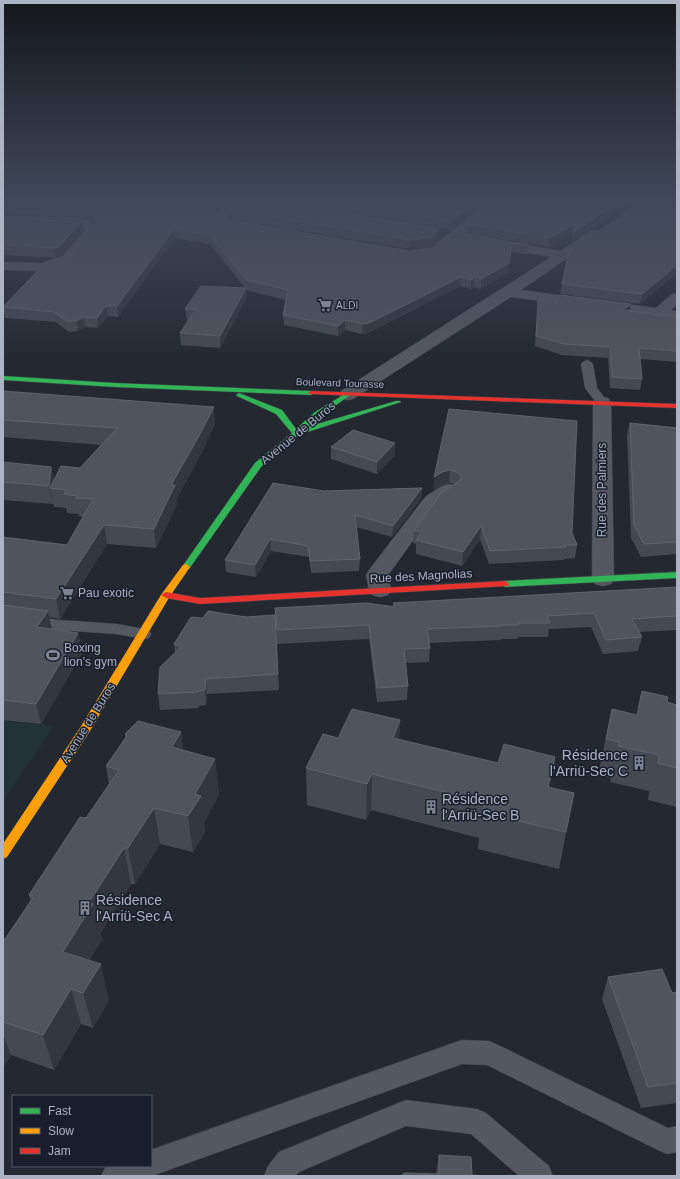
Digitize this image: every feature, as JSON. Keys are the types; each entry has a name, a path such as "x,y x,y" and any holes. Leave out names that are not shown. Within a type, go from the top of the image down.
{"street":[{"path":"3,266 42,267 66,261 72,254"},
{"path":"557,254 563,255"},
{"name":"Avenue de Buros","path":"3,854 84,731 166,595 258,465 318,414 347,394 508,292 563,255"},
{"path":"508,292 677,315"},
{"path":"659,313 677,297"},
{"name":"Boulevard Tourasse","path":"3,378 108,386 602,402 677,406"},
{"path":"229,390 279,412 296,432 416,397"},
{"name":"Rue des Palmiers","path":"602,402 603,579"},
{"path":"380,590 377,575 432,501 449,490"},
{"name":"Rue des Magnolias","path":"166,595 200,601 677,575"}],"lane":[{"path":"588,364 591,388 602,402"},
{"path":"3,617 59,625 117,629 143,634"},
{"path":"152,1163 462,1052 489,1053 667,1141 677,1139"},
{"path":"278,1176 289,1162 406,1113 477,1122 539,1176"},
{"path":"115,1176 140,1167"}],"shaded area":[{"path":"3,720 54,726 3,801"}],"building":[{"path":"155,254 117,306 106,306 97,318 84,317 76,321 67,321 54,312 3,307 47,261 71,255"},
{"path":"225,254 510,254 509,263 481,279 475,277 471,280 461,277 369,323 362,324 345,320 338,326 283,315 288,290 246,280"},
{"path":"568,254 677,254 677,265 642,294 562,284"},
{"path":"201,286 246,288 220,336 180,333 196,309 185,309"},
{"path":"559,295 631,304 623,310 677,317 677,351 639,348 642,379 612,377 610,347 564,344 536,336 538,300 557,303"},
{"path":"3,391 214,407 171,485 175,485 154,529 104,525 56,599 3,592 3,537 67,545 93,499 76,498 77,496 64,494 67,490 50,488 61,466 80,468 117,428 3,420"},
{"path":"449,409 577,421 572,533 577,545 565,545 566,547 490,551 481,526 463,552 416,540 422,532 414,530 441,493 458,482 462,477 457,472 450,470 442,472 434,477"},
{"path":"630,423 677,428 677,542 644,544 634,525"},
{"path":"353,430 395,443 377,462 331,447"},
{"path":"3,462 51,467 49,486 3,482"},
{"path":"273,483 324,491 422,488 393,526 355,515 360,559 310,561 308,546 270,539 255,565 225,560"},
{"path":"677,587 677,616 632,619 642,637 606,640 594,613 547,616 550,623 519,623 519,625 427,629 430,648 404,649 408,686 377,688 369,625 277,630 275,608 366,603 396,607 393,603"},
{"path":"3,605 48,611 37,627 78,633 36,704 3,700"},
{"path":"208,611 246,617 275,615 278,674 206,679 205,690 198,692 158,694 160,667 181,647 174,644 191,617 203,618"},
{"path":"642,691 668,697 667,702 677,705 677,768 658,763 659,755 618,746 619,742 606,739 612,709 637,715"},
{"path":"352,709 400,720 393,738 498,763 504,744 555,757 548,787 574,793 566,832 483,813 485,802 372,774 367,784 306,768 323,734 338,738"},
{"path":"138,721 181,732 172,747 215,759 195,794 201,796 188,816 154,808 128,848 124,848 90,901 93,904 63,952 101,964 83,993 71,989 43,1035 3,1022 3,942 33,898 29,895 80,817 86,818 119,770 106,766 127,736 125,734"},
{"path":"662,969 672,993 677,992 677,1083 648,1087 608,977"},
{"path":"439,1155 471,1157 472,1175 487,1176 401,1176 404,1173 439,1174"}],"traffic: fast":[{"path":"3,378 115,385 311,393"},
{"path":"239,395 279,412 296,433 398,402"},
{"path":"186,567 258,465 318,414 347,395"},
{"path":"505,584 677,575"}],"traffic: slow":[{"path":"3,854 84,731 166,595 186,567"}],"traffic: jam":[{"path":"311,393 677,406"},
{"path":"166,595 200,601 505,584"}],"place":[{"name":"ALDI","path":"325,305"},
{"name":"Pau exotic","path":"67,593"},
{"name":"Boxing lion's gym","path":"53,655"},
{"name":"Résidence l'Arriü-Sec C","path":"639,763"},
{"name":"Résidence l'Arriü-Sec B","path":"431,807"},
{"name":"Résidence l'Arriü-Sec A","path":"85,908"}]}
